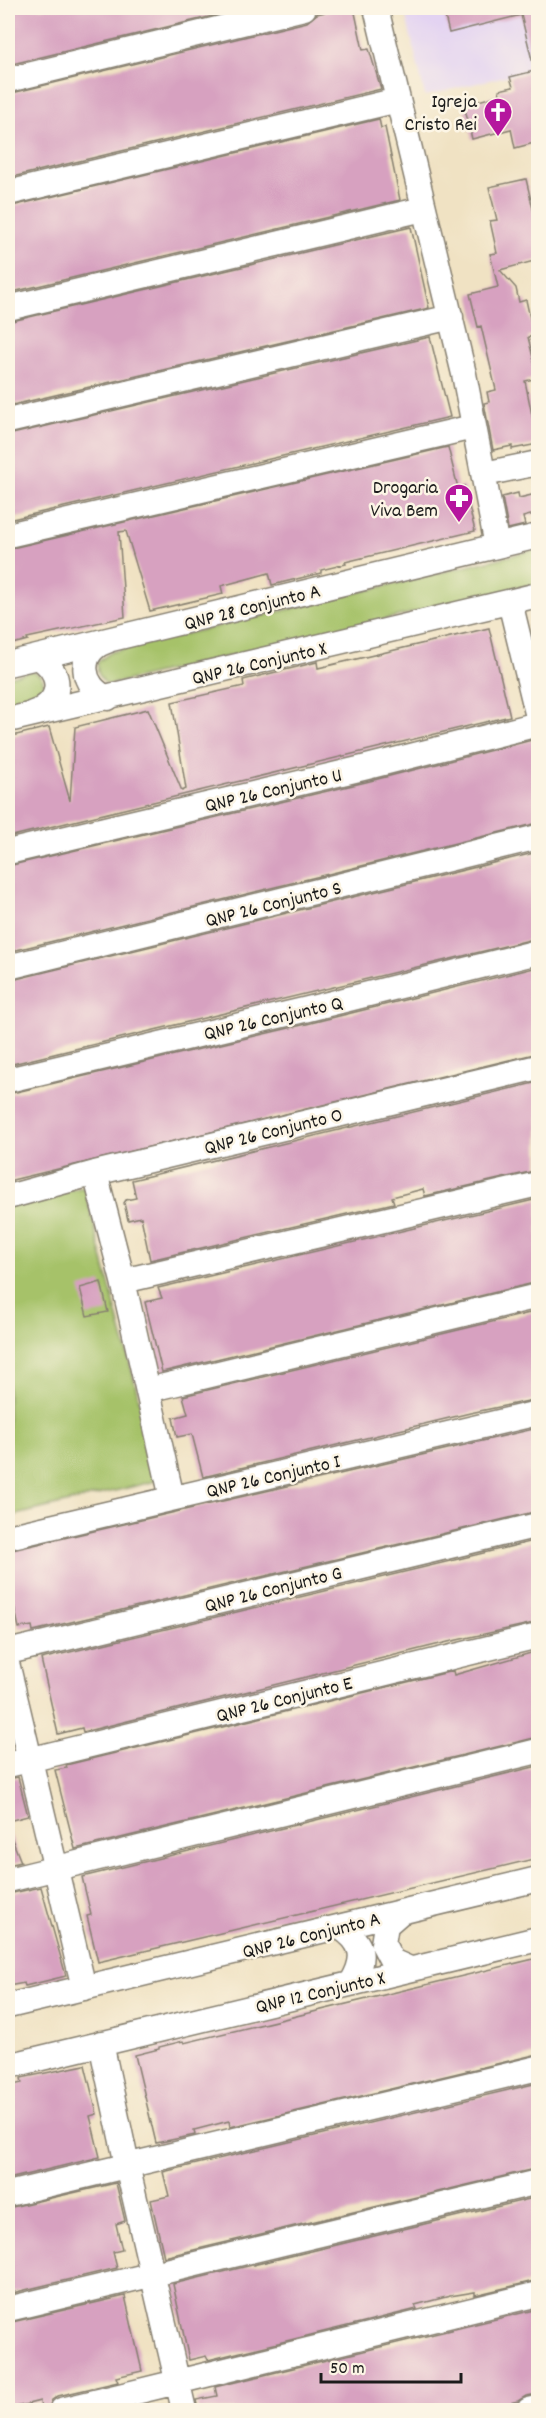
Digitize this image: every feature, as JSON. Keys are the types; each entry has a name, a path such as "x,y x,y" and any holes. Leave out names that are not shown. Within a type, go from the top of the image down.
{"street":[{"path":"8,80 304,8"},
{"path":"376,8 464,374 497,546"},
{"path":"8,193 398,100"},
{"path":"8,308 423,209"},
{"path":"8,421 451,317"},
{"path":"8,535 473,427"},
{"path":"484,474 538,463"},
{"name":"QNP 28 Conjunto A","path":"8,664 538,536"},
{"name":"QNP 26 Conjunto X","path":"8,720 538,596"},
{"path":"510,602 533,676 538,717"},
{"path":"108,698 93,689 85,673 85,664 94,648 109,640"},
{"path":"33,713 40,711 52,701 56,687 54,672 38,657"},
{"name":"QNP 26 Conjunto U","path":"8,852 538,724"},
{"name":"QNP 26 Conjunto S","path":"8,967 538,837"},
{"name":"QNP 26 Conjunto Q","path":"8,1080 538,952"},
{"name":"QNP 26 Conjunto O","path":"8,1197 95,1173 538,1067"},
{"path":"95,1173 123,1281 172,1498"},
{"path":"123,1281 538,1184"},
{"path":"148,1390 538,1296"},
{"name":"QNP 26 Conjunto I","path":"8,1537 538,1413"},
{"name":"QNP 26 Conjunto G","path":"8,1652 538,1525"},
{"name":"QNP 26 Conjunto E","path":"19,1762 538,1636"},
{"path":"8,1667 19,1762 56,1869 84,1988"},
{"path":"8,1880 538,1751"},
{"name":"QNP 26 Conjunto A","path":"8,2006 538,1879"},
{"path":"401,1912 386,1925 383,1944 392,1961 410,1969"},
{"path":"340,1927 354,1936 361,1952 360,1968 352,1982"},
{"name":"QNP 12 Conjunto X","path":"8,2066 538,1939"},
{"path":"101,2043 184,2410"},
{"path":"8,2194 538,2068"},
{"path":"8,2308 538,2182"},
{"path":"62,2410 538,2294"},
{"path":"529,2410 538,2408"}],"shaded area":[{"path":"404,8 538,8 538,68 425,96"}],"green space":[{"path":"538,549 538,583 108,685 100,678 97,669 98,662 111,652"},
{"path":"32,671 41,676 44,683 39,701 8,709 8,677"},
{"path":"84,1187 160,1480 8,1517 8,1205"}],"building":[{"path":"8,8 246,8 8,65"},
{"path":"341,8 354,8 363,50 369,49 381,89 8,178 8,94 307,22 317,14"},
{"path":"443,8 537,8 538,63 533,64 521,15 449,33"},
{"path":"538,70 538,142 515,148 511,129 472,139 464,105 500,95 499,90 513,87 510,77"},
{"path":"379,119 381,128 385,127 400,200 8,293 8,207"},
{"path":"526,179 538,230 538,260 500,270 516,288 519,302 526,300 534,336 528,337 538,378 525,381 538,444 493,450 484,403 489,402 487,392 496,390 481,326 478,327 470,294 498,287 490,254 497,253 490,221 497,220 489,187"},
{"path":"411,227 429,308 8,406 8,322"},
{"path":"430,337 450,417 8,520 8,435"},
{"path":"448,447 458,488 464,486 475,531 345,562 346,564 321,570 321,573 272,585 269,573 221,586 223,594 150,611 126,531 119,532 125,617 27,638 28,640 8,645 8,549"},
{"path":"518,493 519,498 536,494 538,513 523,517 525,525 508,529 502,497"},
{"path":"489,628 510,716 8,837 8,737 49,727 70,801 75,727 148,709 182,791 186,789 172,702 244,686 243,680 317,662 318,668"},
{"path":"536,739 538,742 538,823 8,952 8,866 366,782"},
{"path":"538,852 538,938 8,1065 8,981"},
{"path":"538,967 538,1053 8,1181 8,1094"},
{"path":"538,1082 538,1170 425,1196 423,1189 392,1197 394,1203 150,1260 141,1217 128,1220 124,1203 126,1200 136,1198 132,1180"},
{"path":"538,1199 538,1282 162,1372 145,1302 162,1298 158,1288"},
{"path":"101,1282 108,1312 87,1316 80,1288"},
{"path":"538,1311 538,1399 203,1477 192,1434 177,1437 173,1418 188,1414 183,1396"},
{"path":"538,1428 538,1511 33,1631 32,1626 19,1628 11,1592 8,1593 8,1551"},
{"path":"538,1540 538,1622 83,1732 82,1728 58,1734 41,1659"},
{"path":"538,1651 538,1676 534,1677 538,1698 538,1737 75,1849 55,1770 67,1768 66,1765 453,1671 454,1675"},
{"path":"538,1766 538,1858 98,1962 87,1916 91,1915 82,1877"},
{"path":"18,1777 28,1816 8,1821 8,1779"},
{"path":"8,1829 21,1862 8,1865"},
{"path":"41,1887 66,1976 25,1986 24,1983 8,1986 8,1894"},
{"path":"538,1958 538,2054 230,2127 229,2121 194,2130 195,2135 156,2143 135,2055 183,2041 184,2043"},
{"path":"85,2065 97,2114 90,2116 100,2157 8,2179 8,2086 22,2083 21,2078"},
{"path":"538,2083 538,2168 164,2257 151,2200 169,2196 163,2172"},
{"path":"116,2183 125,2221 116,2224 122,2250 113,2252 117,2268 8,2294 8,2208"},
{"path":"538,2197 538,2280 475,2295 475,2292 450,2296 415,2305 417,2309 208,2360 206,2356 189,2360 173,2284"},
{"path":"125,2296 142,2371 116,2377 118,2382 58,2396 52,2400 48,2410 41,2410 40,2401 8,2409 8,2323"},
{"path":"538,2309 538,2394 526,2396 518,2401 480,2410 198,2410 196,2400 217,2396 215,2387"}],"place":[{"name":"Igreja Cristo Rei","path":"498,138"},
{"name":"Drogaria Viva Bem","path":"459,524"}]}
